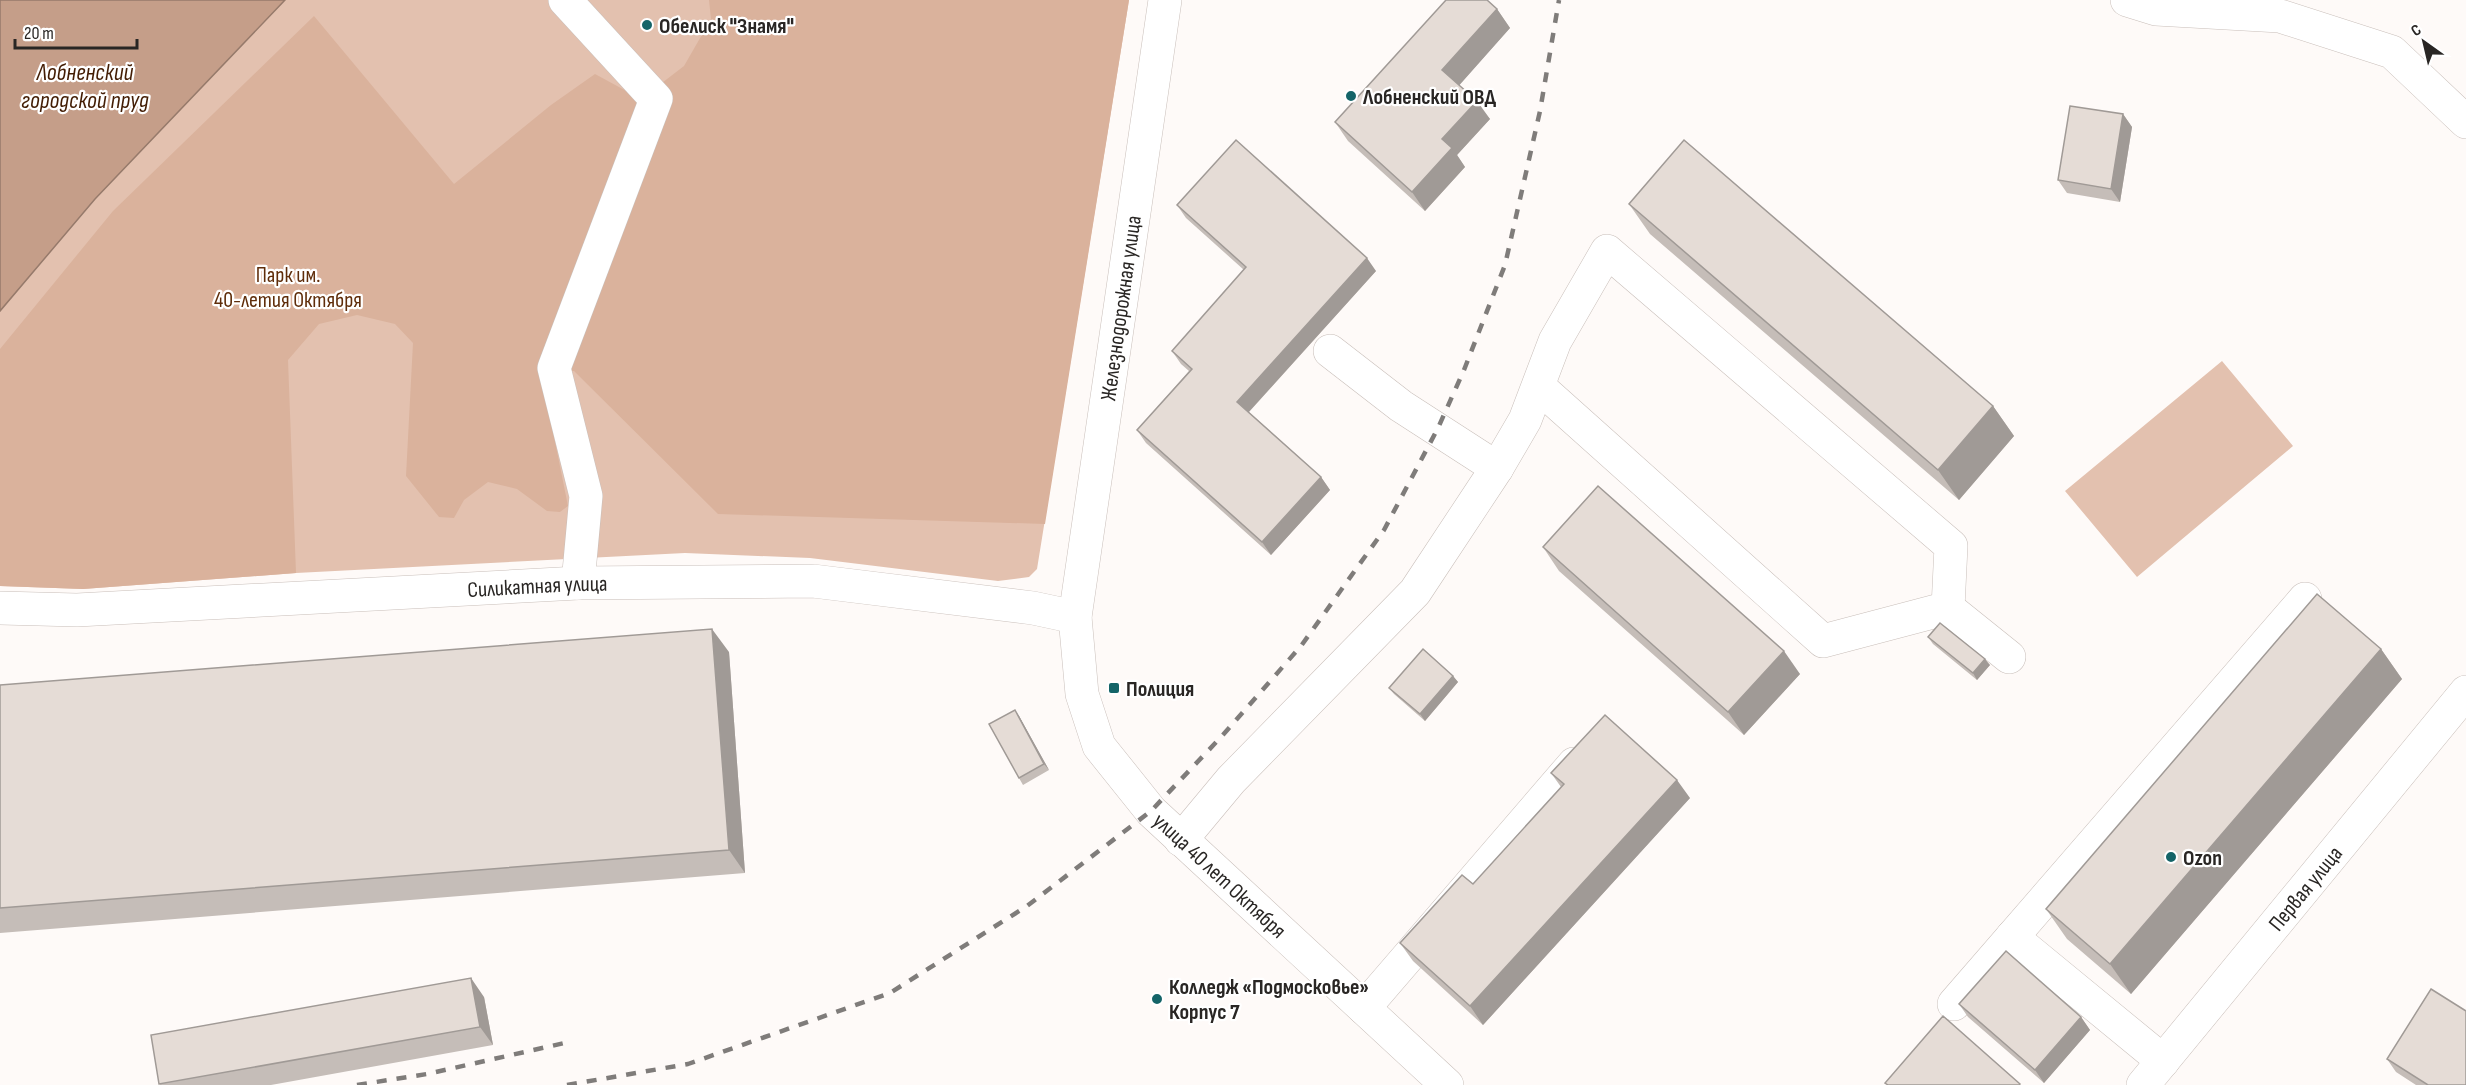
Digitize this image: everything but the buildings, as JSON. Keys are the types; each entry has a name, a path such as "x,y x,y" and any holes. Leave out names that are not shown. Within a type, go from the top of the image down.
{"street":[{"path":"565,0 656,99 554,368 586,496 578,583"},
{"name":"Железнодорожная улица","path":"1075,617 1165,0"},
{"path":"2127,0 2156,9 2280,16 2392,52 2466,122"},
{"path":"1180,840 1231,780 1415,592 1497,468 1525,420 1555,341 1607,251 1951,546 1948,608"},
{"path":"1330,351 1401,406 1497,468"},
{"path":"1538,386 1823,641 1948,608"},
{"name":"Силикатная улица","path":"0,608 77,610 578,583 813,581 1033,608 1075,617"},
{"path":"1954,1004 2305,599"},
{"path":"1948,608 2009,657"},
{"name":"улица 40 лет Октября","path":"1075,617 1082,694 1099,746 1151,811 1180,840 1447,1085"},
{"name":"Первая улица","path":"2153,1073 2466,692"},
{"path":"1364,1008 1574,764"},
{"path":"2012,937 2153,1073"}],"green space":[{"name":"Парк им. 40-летия Октября","path":"0,0 1129,0 1037,569 1029,577 998,581 810,558 685,553 296,573 83,589 0,586"},
{"name":"Парк им. 40-летия Октября","path":"709,0 1129,0 1045,524 718,514 574,371 541,372 568,506 560,512 547,511 517,489 488,482 464,500 454,518 439,517 406,476 413,343 395,324 357,315 319,324 288,360 296,573 83,589 0,586 0,349 113,211 314,16 454,184 551,105 595,74 641,99 684,66 711,19"},
{"path":"2222,361 2293,446 2137,577 2065,491"}],"water":[{"name":"Лобненский городской пруд","path":"0,0 285,0 95,199 0,311"}],"railway":[{"path":"567,1085 688,1064 890,993 1027,906 1151,811 1222,736 1301,646 1384,530 1438,428 1464,370 1505,265 1540,111 1559,0"},
{"path":"357,1085 427,1074 569,1042"}],"place":[{"name":"Обелиск \"Знамя\"","path":"647,25"},
{"name":"Лобненский ОВД","path":"1351,96"},
{"name":"Полиция","path":"1114,688"},
{"name":"Ozon","path":"2171,857"},
{"name":"Колледж «Подмосковье» Корпус 7","path":"1157,999"}]}
